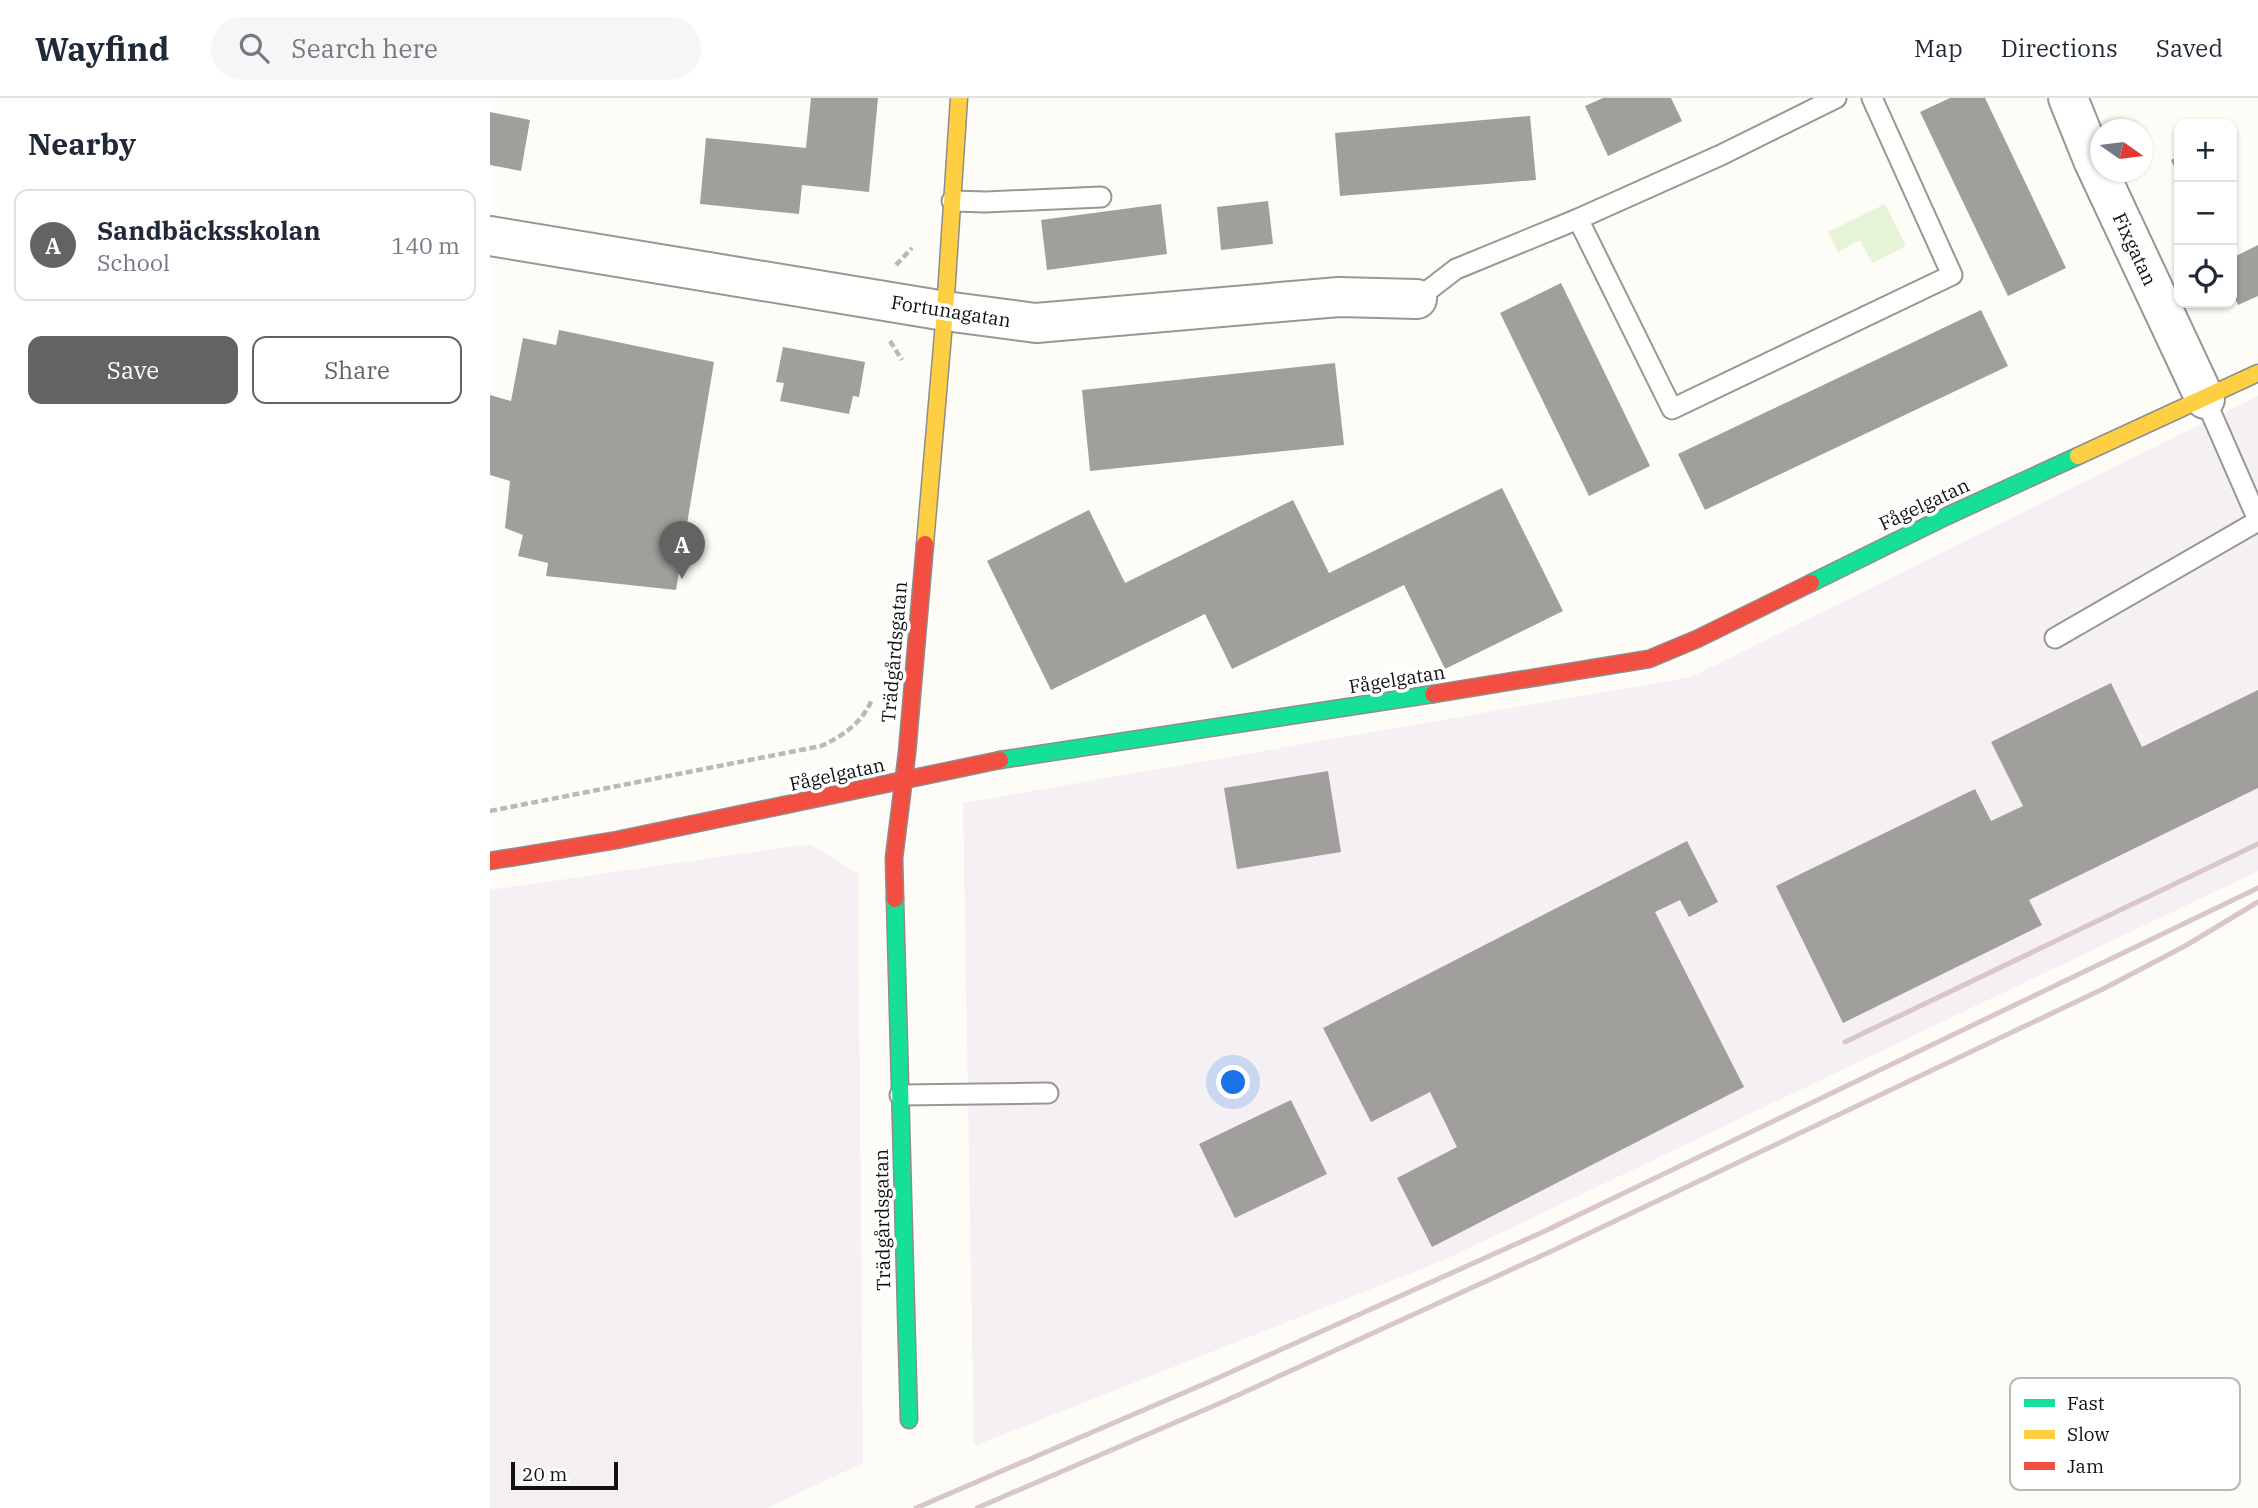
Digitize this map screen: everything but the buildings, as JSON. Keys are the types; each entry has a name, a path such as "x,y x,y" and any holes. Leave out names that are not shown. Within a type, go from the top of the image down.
{"street":[{"name":"Trädgårdsgatan","path":"909,1420 894,858 945,311 959,98"},
{"name":"Fixgatan","path":"2068,98 2093,160 2205,399"},
{"name":"Fortunagatan","path":"490,236 945,311 1036,323 1339,297 1417,299"},
{"name":"Fågelgatan","path":"490,861 710,821 990,762 1569,674 1649,659 1697,639 1947,516 2258,373"}],"lane":[{"path":"1417,299 1456,269 1578,219 1721,155 1836,98"},
{"path":"1578,219 1672,409 1952,275 1872,98"},
{"path":"952,201 1101,197"},
{"path":"2055,638 2258,521 2205,399"},
{"path":"900,1095 1048,1093"}],"path":[{"path":"903,371 903,363 878,324 876,315 882,284 916,242"},
{"path":"490,811 821,746 850,729 862,717 874,695"}],"shaded area":[{"path":"2258,396 2258,871 1444,1260 974,1446 963,803 1691,677"},
{"path":"810,844 858,874 863,1463 767,1508 490,1508 490,890"}],"green space":[{"path":"1885,204 1906,246 1872,263 1860,240 1838,252 1828,232"}],"railway":[{"path":"1845,1042 2258,844"},
{"path":"916,1508 1211,1381 1545,1231 2258,888"},
{"path":"977,1508 1225,1401 1554,1250 2103,989 2185,946 2258,902"}],"traffic: fast":[{"path":"1811,583 2078,456"},
{"path":"1000,760 1433,694"},
{"path":"895,899 909,1420"}],"traffic: slow":[{"path":"925,544 945,311 959,98"},
{"path":"2078,456 2258,373"}],"traffic: jam":[{"path":"895,899 894,858 907,753 925,544"},
{"path":"1433,694 1649,659 1697,639 1811,583"},
{"path":"490,861 617,840 1000,760"}],"place":[{"name":"Sandbäcksskolan","path":"682,579"}]}
